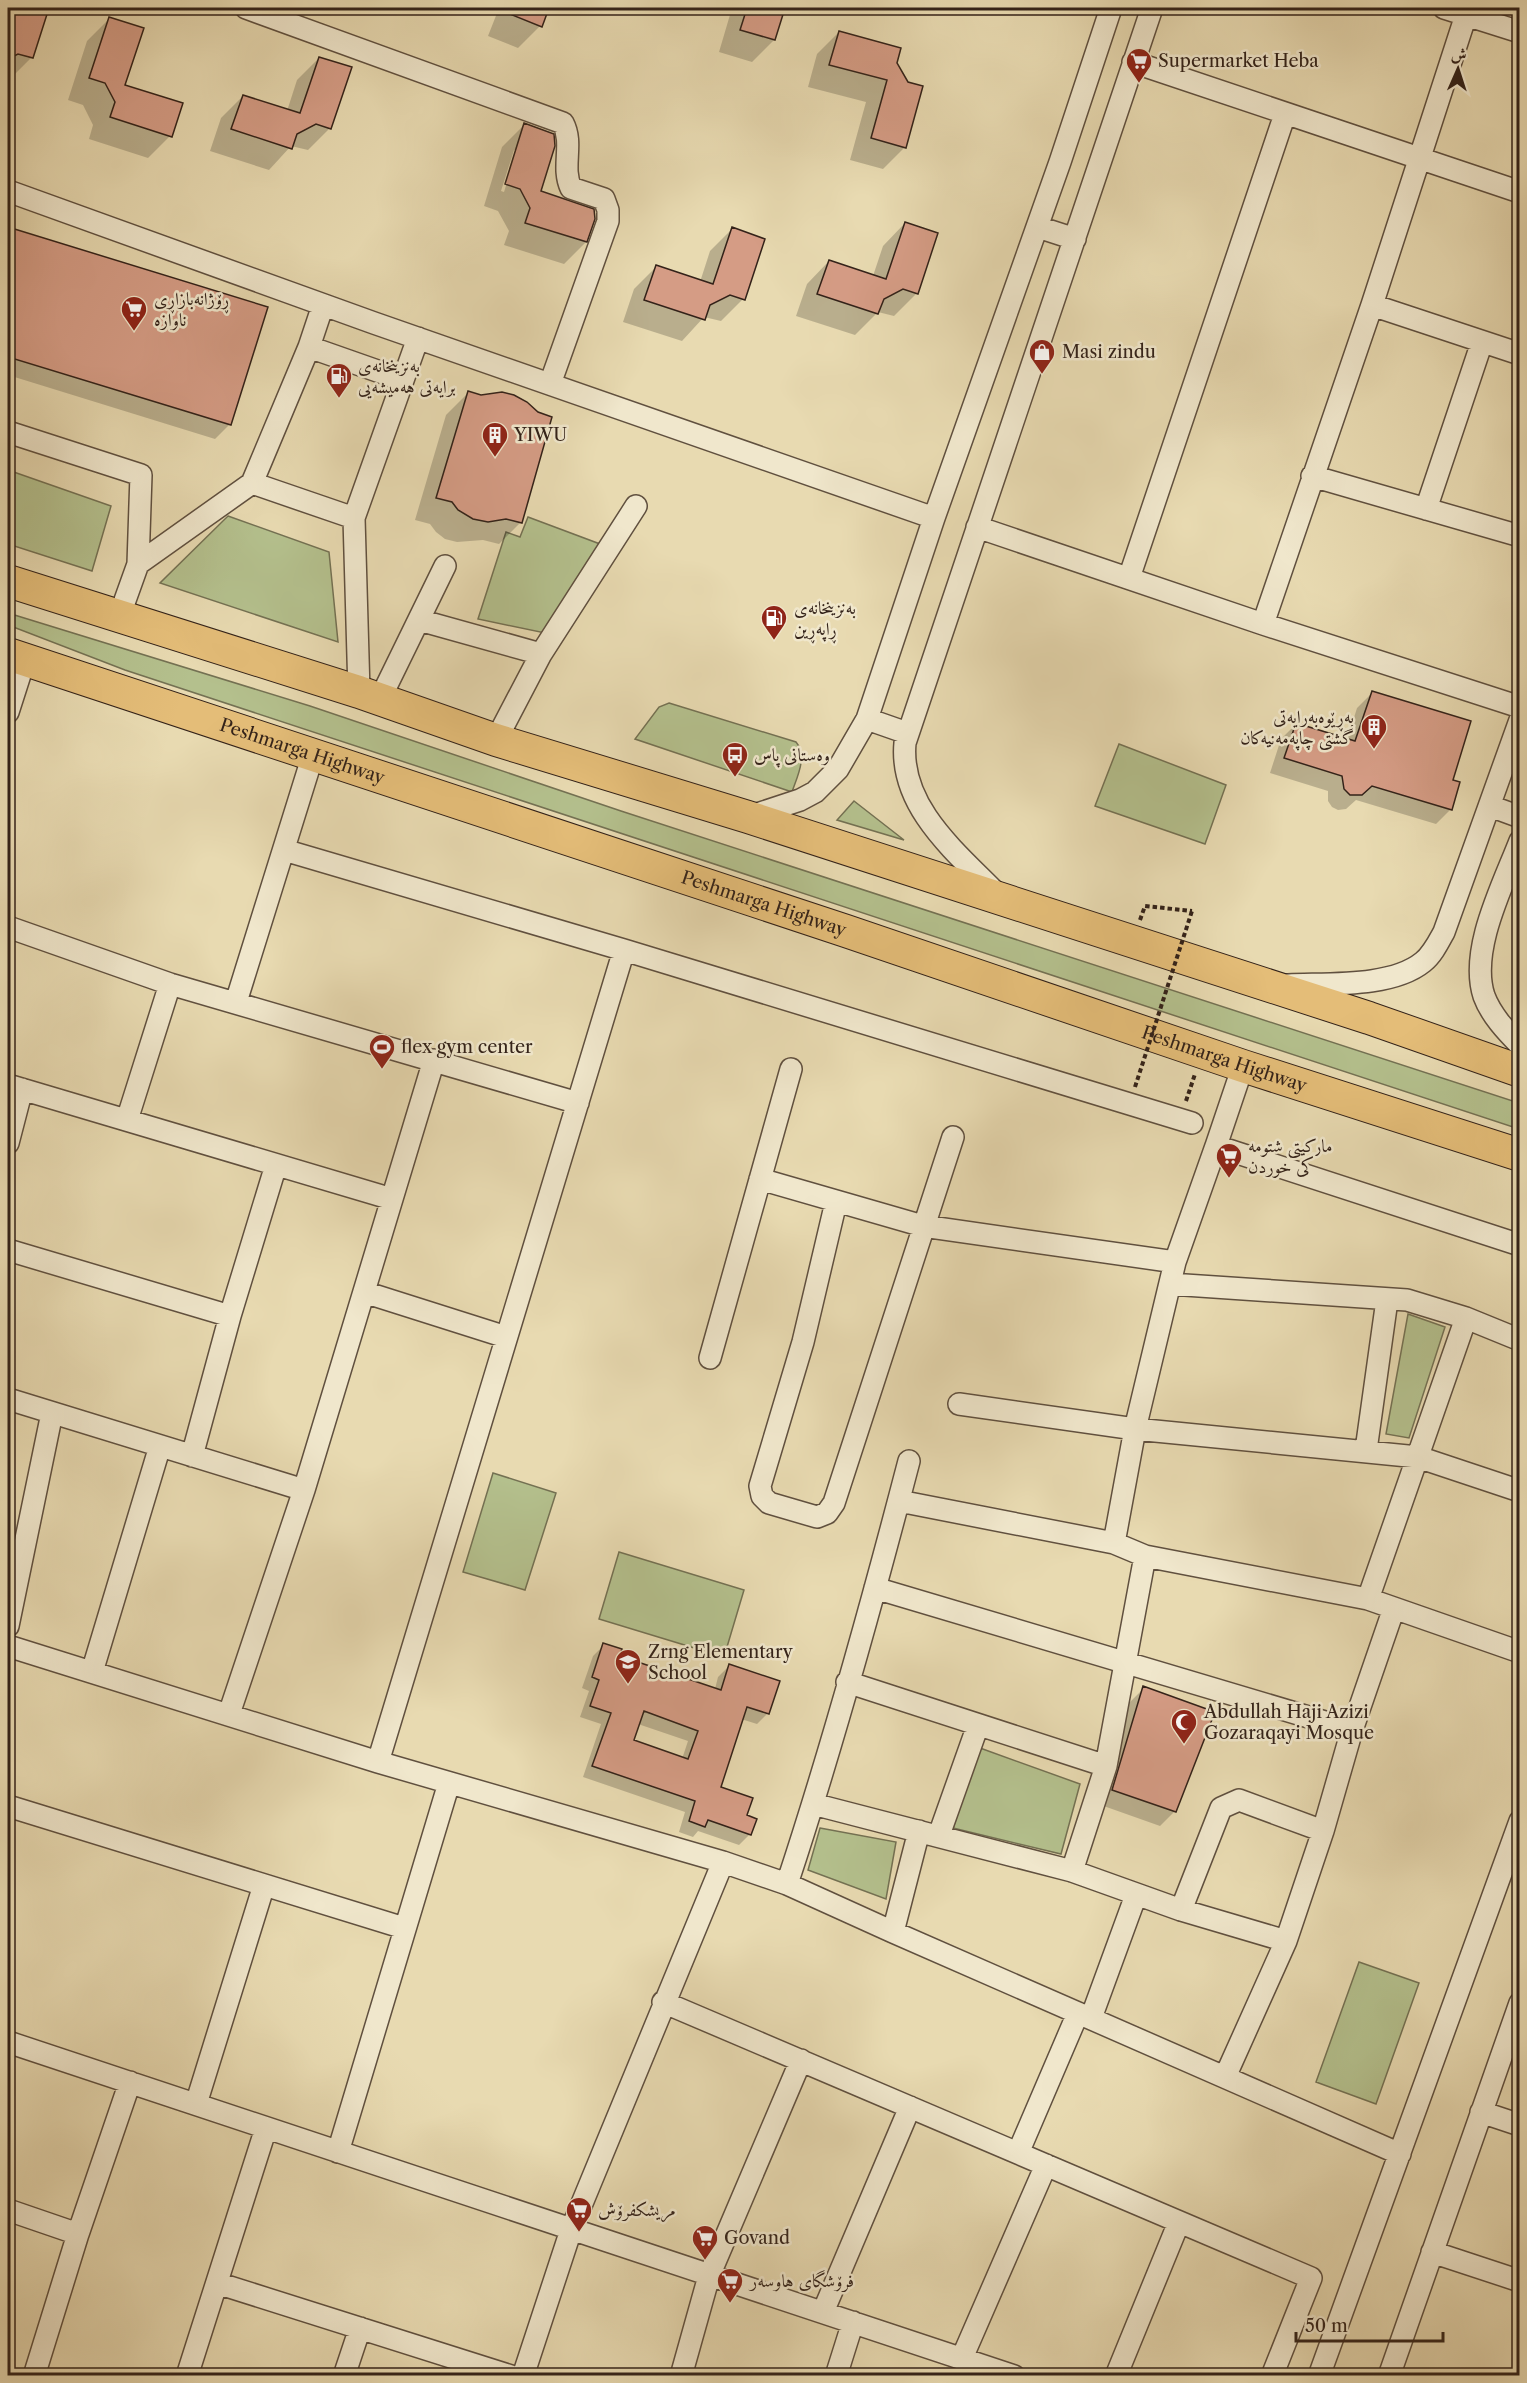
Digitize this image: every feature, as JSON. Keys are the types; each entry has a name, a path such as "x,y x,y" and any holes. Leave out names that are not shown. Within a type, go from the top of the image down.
{"highway":[{"path":"8,581 370,695 496,740 748,817 1369,1018 1520,1071"},
{"name":"Peshmarga Highway","path":"16,656 846,931 1243,1066 1520,1155"}],"street":[{"path":"246,8 563,123 568,133 566,178 571,188 604,200 608,210 608,221 550,384"},
{"path":"748,817 800,800 815,792 838,769 867,719 934,518 1038,227 1111,8"},
{"path":"1004,901 949,845 922,810 907,773 904,753 907,733 1152,8"},
{"path":"1444,8 1520,32"},
{"path":"1263,624 1372,305 1466,15"},
{"path":"1133,62 1520,192"},
{"path":"1129,578 1285,114"},
{"path":"8,190 323,305 934,518"},
{"path":"1038,227 1075,239"},
{"path":"138,564 252,483 309,347 323,305"},
{"path":"1372,305 1520,354"},
{"path":"370,695 354,518 417,338"},
{"path":"1426,509 1482,342"},
{"path":"309,347 402,380"},
{"path":"8,432 141,475 138,564 119,617"},
{"path":"1312,476 1520,536"},
{"path":"252,483 354,518"},
{"path":"496,740 541,654 636,506"},
{"path":"977,527 1263,624 1520,707"},
{"path":"370,695 419,620 445,566"},
{"path":"419,620 541,654"},
{"path":"8,712 16,656"},
{"path":"867,719 907,733"},
{"path":"1269,986 1375,980 1405,973 1423,962 1438,944 1444,932 1520,720"},
{"path":"236,1002 313,755"},
{"path":"1490,806 1520,817"},
{"path":"1520,841 1483,942 1480,970 1482,989 1488,1006 1520,1045"},
{"path":"284,850 1188,1114"},
{"path":"8,927 170,984 578,1102"},
{"path":"378,1762 624,950"},
{"path":"127,1120 170,984"},
{"path":"229,1714 304,1490 434,1060"},
{"path":"1114,1543 1135,1429 1175,1262 1243,1066"},
{"path":"710,1358 791,1069"},
{"path":"8,1143 15,1087 392,1199"},
{"path":"837,1202 803,1342 760,1486 762,1496 769,1503 817,1517 827,1513 834,1503 953,1137"},
{"path":"1216,1146 1520,1245"},
{"path":"192,1456 230,1316 276,1165"},
{"path":"760,1179 923,1226 1175,1262"},
{"path":"8,1250 230,1316"},
{"path":"1170,1284 1407,1300 1466,1318 1520,1340"},
{"path":"364,1292 506,1338"},
{"path":"1366,1450 1388,1300"},
{"path":"1368,1599 1466,1318"},
{"path":"8,1400 304,1490"},
{"path":"959,1404 1135,1429 1366,1450 1418,1457 1520,1491"},
{"path":"8,1626 52,1413"},
{"path":"92,1672 160,1446"},
{"path":"787,1884 813,1804 909,1461"},
{"path":"898,1501 1114,1543 1145,1556 1368,1599 1520,1652"},
{"path":"1072,1871 1106,1766 1145,1556"},
{"path":"875,1588 1352,1730"},
{"path":"1225,2077 1287,1941 1323,1831 1352,1730 1394,1608"},
{"path":"8,1646 378,1762 723,1862 787,1884 1400,2154"},
{"path":"847,1682 1106,1766"},
{"path":"893,1932 929,1833 978,1725"},
{"path":"338,2152 449,1783"},
{"path":"1181,1910 1221,1808 1239,1800 1323,1831"},
{"path":"813,1804 1072,1871 1181,1910 1287,1941"},
{"path":"8,1806 404,1928"},
{"path":"1319,2376 1520,1821"},
{"path":"524,2376 571,2230 663,2002 723,1862"},
{"path":"196,2104 264,1885"},
{"path":"1018,2153 1084,2015 1136,1894"},
{"path":"663,2002 1311,2278 1272,2376"},
{"path":"1389,2376 1520,2004"},
{"path":"8,2042 1014,2376"},
{"path":"681,2376 710,2276 801,2060"},
{"path":"34,2376 78,2234 130,2082"},
{"path":"823,2312 910,2107"},
{"path":"1481,2112 1520,2125"},
{"path":"188,2376 266,2128"},
{"path":"962,2358 1046,2165"},
{"path":"8,2210 78,2234"},
{"path":"1116,2376 1179,2222"},
{"path":"1432,2252 1520,2282"},
{"path":"217,2283 511,2376"},
{"path":"836,2376 853,2322"},
{"path":"344,2376 360,2328"}],"path":[{"path":"1136,1087 1192,911 1145,906"},
{"path":"1188,1114 1202,1052"}],"green space":[{"path":"8,470 111,506 92,571 8,544"},
{"path":"228,516 329,552 338,642 160,583"},
{"path":"528,517 600,544 545,633 478,619 506,532 520,537"},
{"path":"8,613 310,706 621,811 1519,1103 1519,1129 125,670 8,625"},
{"path":"669,703 796,742 801,760 792,792 635,739 659,707"},
{"path":"1119,744 1226,785 1205,844 1095,806"},
{"path":"854,801 904,840 837,820"},
{"path":"1408,1314 1445,1327 1409,1438 1386,1434"},
{"path":"493,1473 556,1493 525,1590 463,1572"},
{"path":"619,1552 744,1590 724,1657 599,1619"},
{"path":"980,1748 1080,1784 1061,1854 953,1828"},
{"path":"820,1828 896,1842 886,1899 808,1870"},
{"path":"1359,1962 1419,1983 1376,2104 1316,2082"}],"building":[{"path":"12,8 49,8 33,58 18,54 8,59 8,22"},
{"path":"495,8 549,8 542,27"},
{"path":"747,8 785,8 775,40 740,30"},
{"path":"109,17 144,28 125,85 183,103 172,137 110,117 115,102 105,83 89,78"},
{"path":"839,31 901,48 897,63 908,82 923,86 906,148 871,138 887,80 829,65"},
{"path":"319,57 352,67 331,129 316,124 297,134 292,149 231,129 243,95 300,113"},
{"path":"524,123 554,134 555,146 541,191 594,209 595,219 587,242 525,223 530,208 520,189 505,184"},
{"path":"905,222 938,233 918,294 903,289 884,299 878,314 817,294 829,260 886,279"},
{"name":"ڕۆژانەبازاڕی ناوازە","path":"8,227 268,307 231,425 8,357"},
{"path":"732,227 765,239 745,300 730,295 710,305 705,320 644,300 656,265 713,284"},
{"name":"YIWU","path":"468,391 481,395 502,392 514,395 527,402 538,412 552,417 522,523 506,519 488,522 473,519 458,510 452,502 436,498"},
{"name":"بەڕێوەبەرایەتی گشتی چاپەمەنیەکان","path":"1372,691 1471,721 1453,780 1460,782 1452,810 1372,786 1362,795 1350,795 1344,789 1342,776 1284,758 1296,723 1355,741"},
{"path":"603,1643 622,1649 620,1656 721,1690 729,1664 780,1681 769,1714 747,1707 721,1787 753,1798 747,1815 757,1819 751,1835 708,1820 705,1827 689,1821 695,1801 592,1766 611,1713 590,1706 599,1680 592,1677","holes":["644,1711 698,1731 688,1759 634,1740"]},
{"name":"Abdullah Haji Azizi Gozaraqayi Mosque","path":"1143,1686 1215,1712 1176,1812 1112,1790"}],"place":[{"name":"Supermarket Heba","path":"1139,84"},
{"name":"ڕۆژانەبازاڕی ناوازە","path":"134,332"},
{"name":"Masi zindu","path":"1042,375"},
{"name":"بەنزینخانەی برایەتی هەمیشەیی","path":"339,399"},
{"name":"YIWU","path":"495,458"},
{"name":"بەنزینخانەی ڕاپەڕین","path":"774,641"},
{"name":"بەڕێوەبەرایەتی گشتی چاپەمەنیەکان","path":"1374,750"},
{"name":"وەستانی پاس","path":"735,778"},
{"name":"flex gym center","path":"382,1070"},
{"name":"مارکیتی شتومه کی خوردن","path":"1229,1179"},
{"name":"Zrng Elementary School","path":"628,1685"},
{"name":"Abdullah Haji Azizi Gozaraqayi Mosque","path":"1184,1745"},
{"name":"مریشکفرۆش","path":"579,2233"},
{"name":"Govand","path":"705,2261"},
{"name":"فرۆشگای هاوسەر","path":"730,2304"}]}
